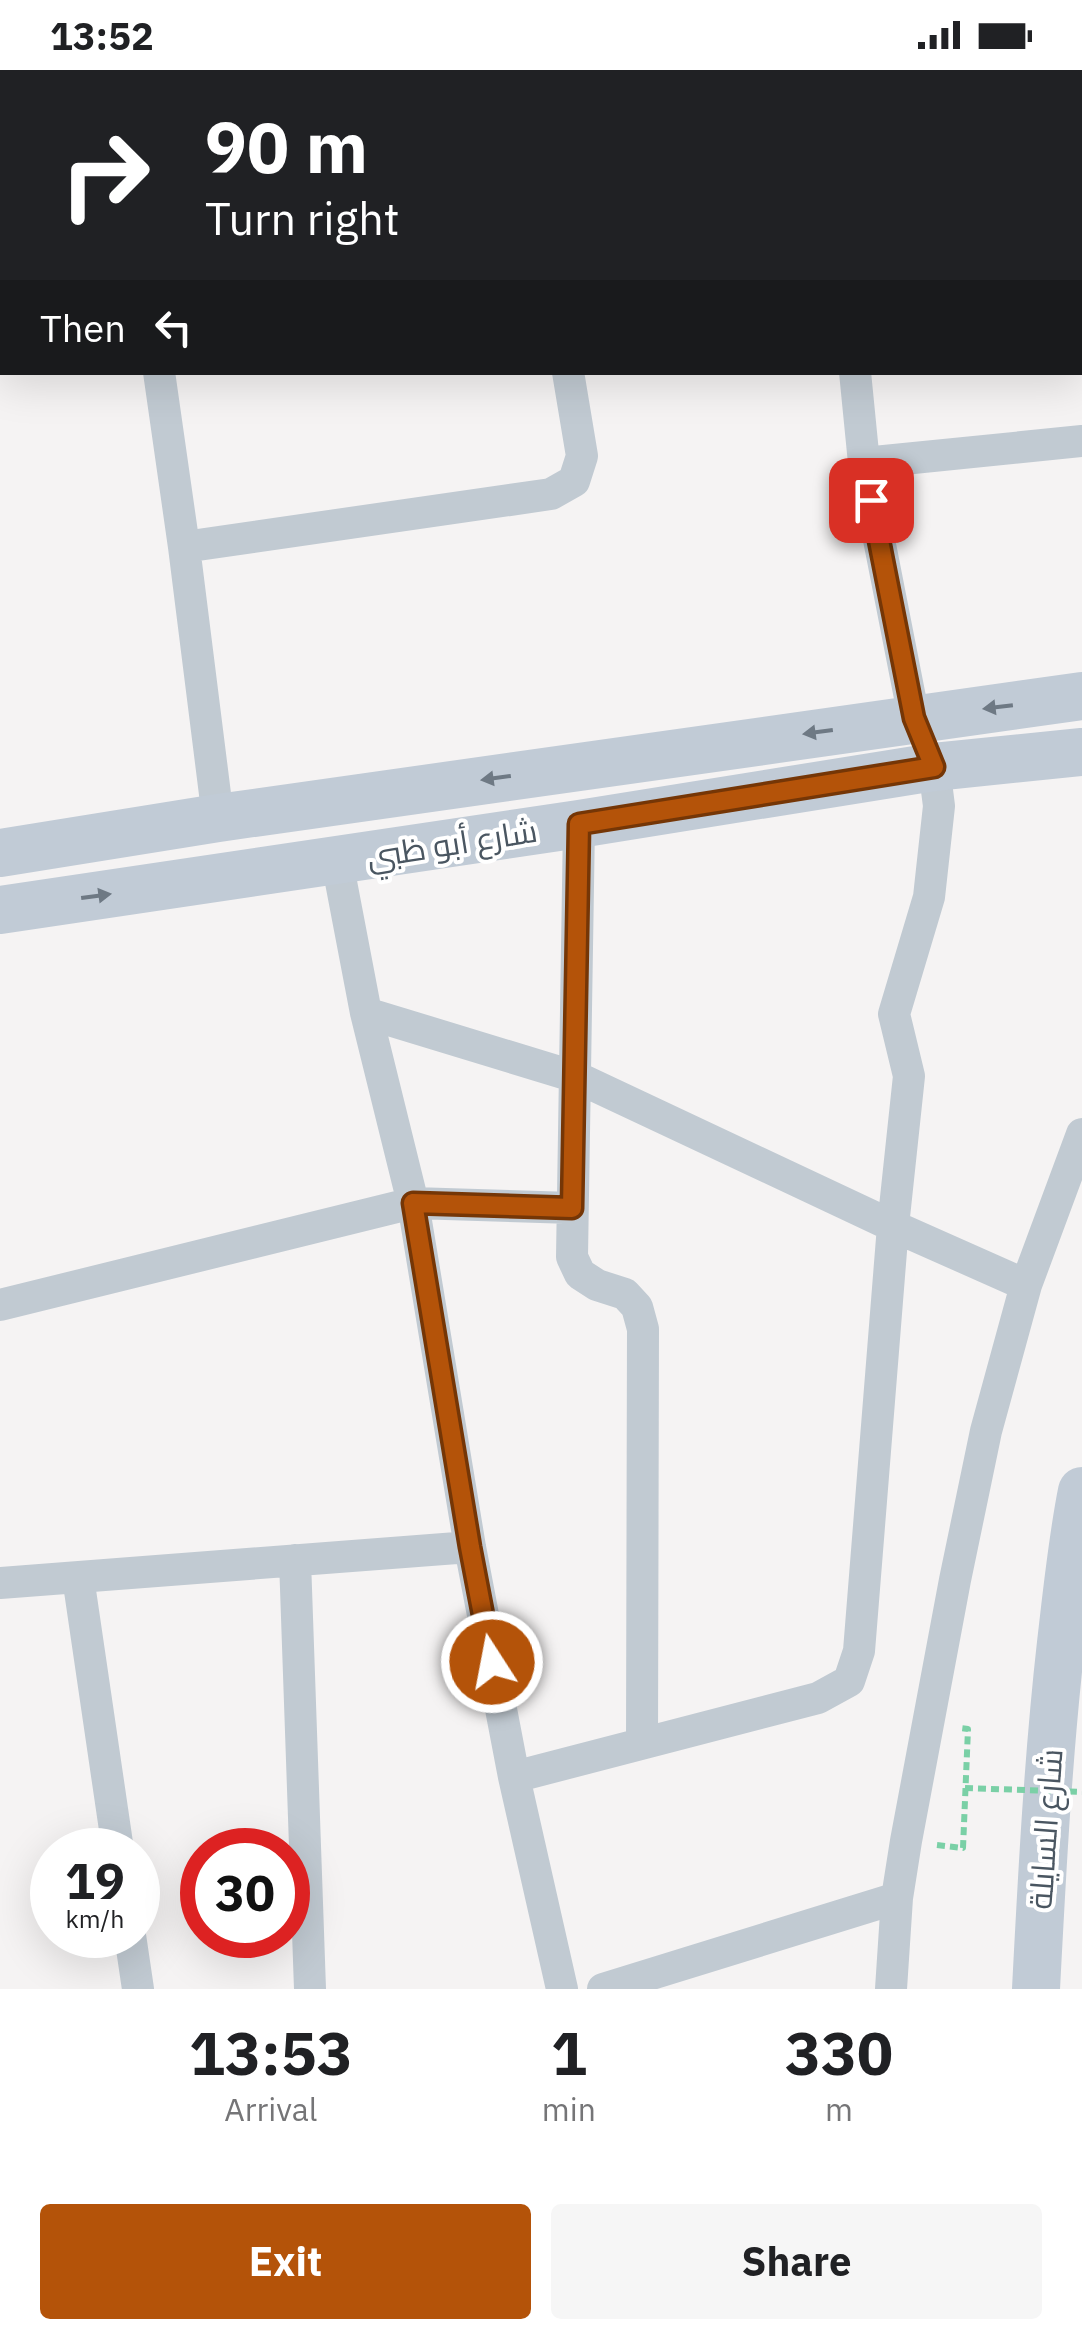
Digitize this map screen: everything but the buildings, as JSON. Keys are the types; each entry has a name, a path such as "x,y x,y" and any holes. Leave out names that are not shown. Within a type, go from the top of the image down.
{"main road":[{"name":"شارع أبو ظبي","path":"0,853 218,818 1082,696"},
{"path":"914,718 934,767"},
{"name":"شارع أبو ظبي","path":"0,910 934,767 1082,752"},
{"name":"شارع السايلة","path":"1036,1989 1046,1803 1082,1491"}],"street":[{"path":"159,375 218,818"},
{"path":"184,546 551,494 574,481 582,456 568,375"},
{"path":"854,375 864,463 914,718"},
{"path":"864,463 1082,441"},
{"path":"514,1777 818,1698 849,1680 860,1651 893,1226 909,1076 894,1014 929,896 939,806 934,767"},
{"path":"579,824 572,1256 580,1274 625,1294 637,1308 643,1329 642,1743"},
{"path":"336,861 366,1013 413,1203 470,1547 514,1777 562,1989"},
{"path":"366,1013 576,1077 1026,1285"},
{"path":"892,1989 897,1898 986,1431 1026,1285 1082,1134"},
{"path":"0,1305 413,1203 572,1208"},
{"path":"0,1583 470,1547"},
{"path":"294,1560 310,1989"},
{"path":"78,1577 115,1828"},
{"path":"603,1989 897,1898"},
{"path":"133,1958 138,1989"}],"path":[{"path":"963,1848 968,1729"},
{"path":"965,1788 1082,1792"}],"route":[{"path":"492,1662 413,1203 572,1208 579,824 934,767 914,718 871,500"}]}
